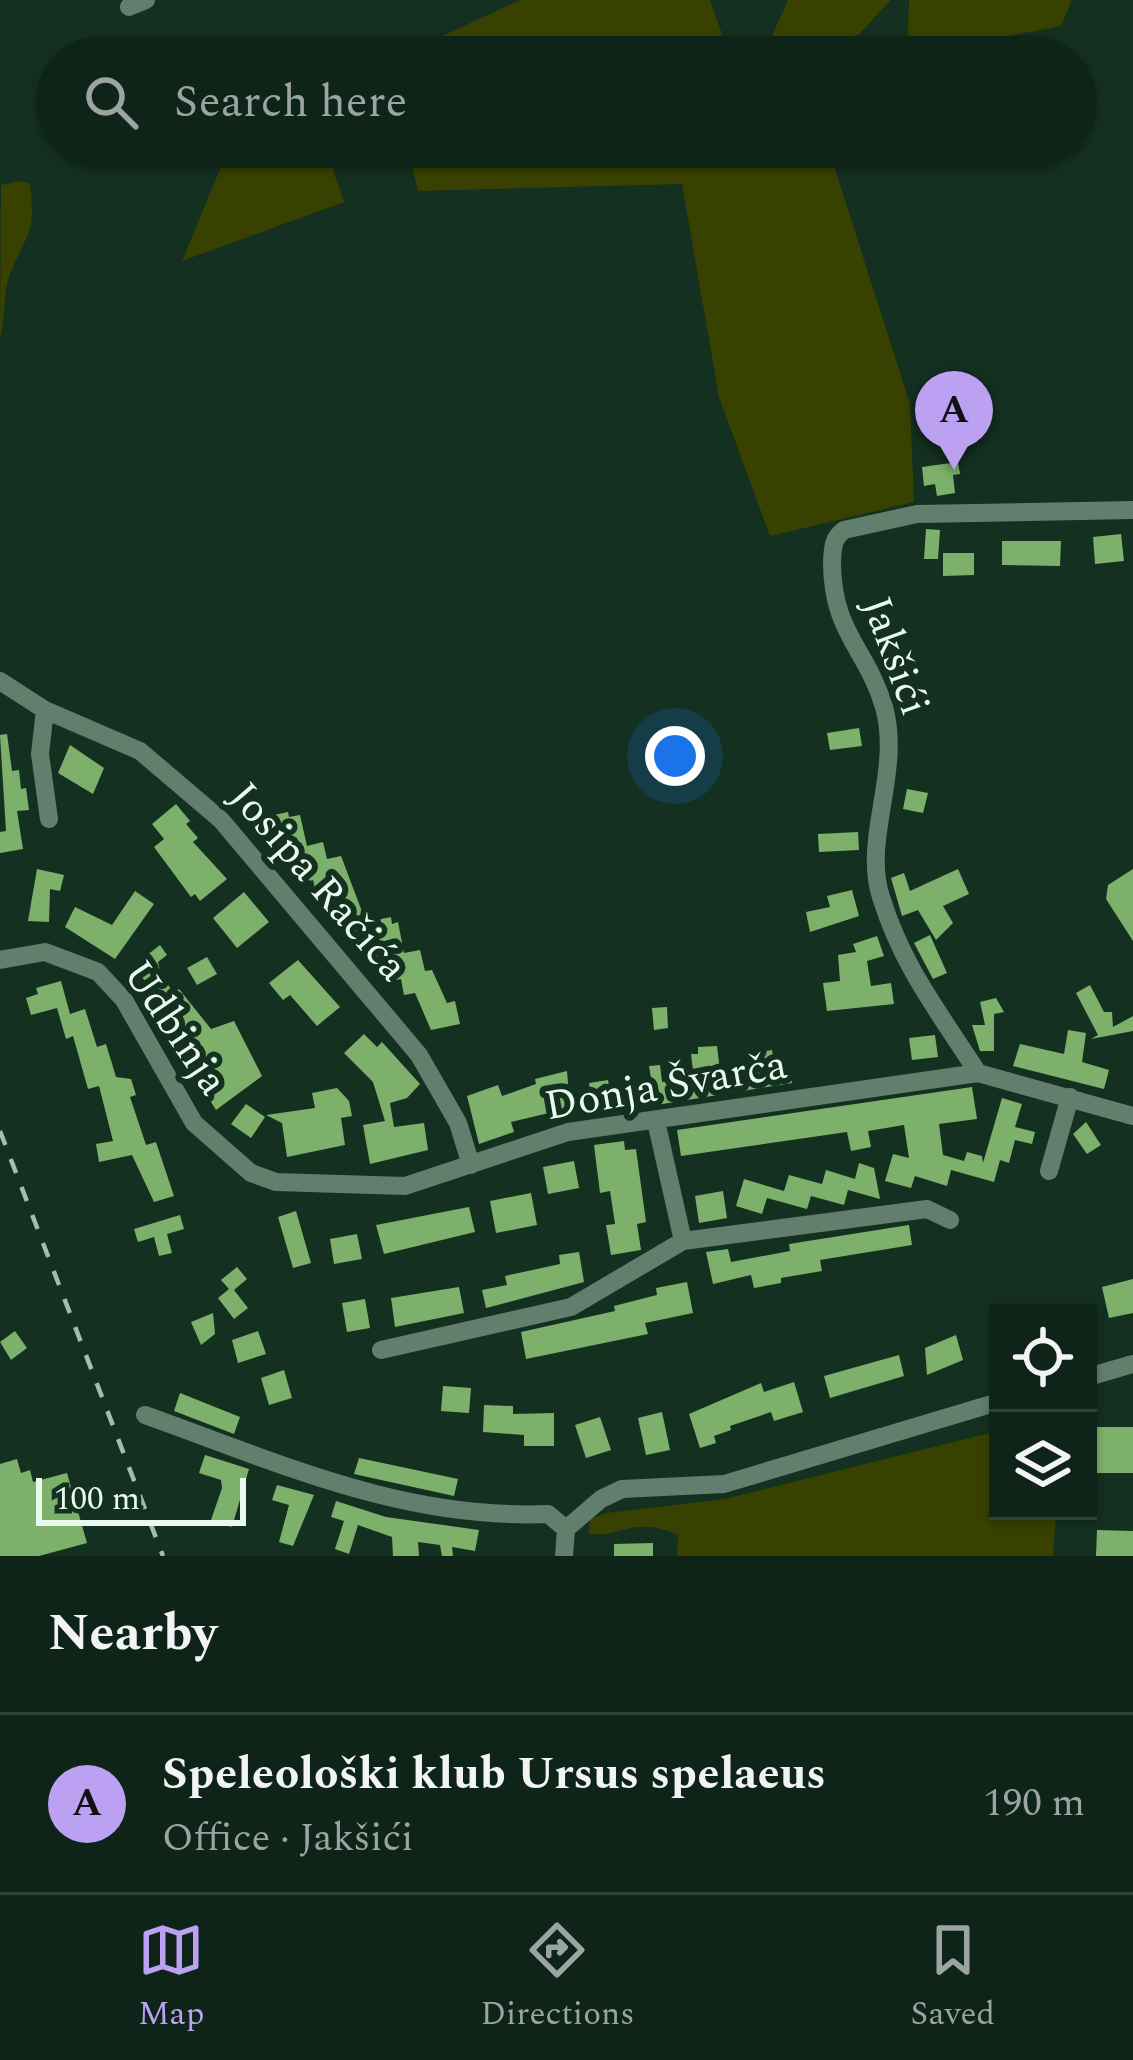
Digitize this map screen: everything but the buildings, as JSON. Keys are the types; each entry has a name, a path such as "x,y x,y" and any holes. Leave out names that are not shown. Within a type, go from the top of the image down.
{"street":[{"name":"Jakšići","path":"978,1073 902,961 879,891 875,865 890,780 890,736 878,693 839,622 832,547 844,530 917,514 1133,511"},
{"name":"Josipa Račića","path":"0,681 45,710 140,751 220,820 419,1055 458,1123 471,1166"},
{"path":"45,710 40,754 49,819"},
{"name":"Udbinja","path":"0,959 45,952 98,971 124,1000 194,1123 251,1173 276,1183"},
{"name":"Donja Švarča","path":"276,1183 389,1188 568,1132 978,1073 1133,1116"},
{"path":"1049,1171 1070,1097"},
{"path":"656,1120 683,1241"},
{"path":"381,1350 571,1306 683,1241 927,1209 950,1220"},
{"path":"1097,1374 1133,1364"},
{"path":"564,1556 566,1529 601,1499 622,1490 724,1484 989,1405"},
{"path":"145,1415 395,1503 488,1517 548,1514 566,1529"}],"green space":[{"path":"520,0 710,0 723,36 442,36"},
{"path":"788,0 891,0 858,35 772,36"},
{"path":"909,0 1072,0 1061,26 1008,36 908,36"},
{"path":"220,168 332,168 344,202 182,261"},
{"path":"412,168 835,168 910,404 914,502 770,536 719,397 682,184 418,191"},
{"path":"30,184 31,224 8,282 0,339 1,185"},
{"path":"989,1433 989,1520 1055,1520 1053,1556 677,1556 678,1535 662,1529 589,1533 590,1519 606,1513 725,1499"}],"railway":[{"path":"0,1131 163,1556"}],"place":[{"name":"Speleološki klub Ursus spelaeus","path":"954,470"}]}
